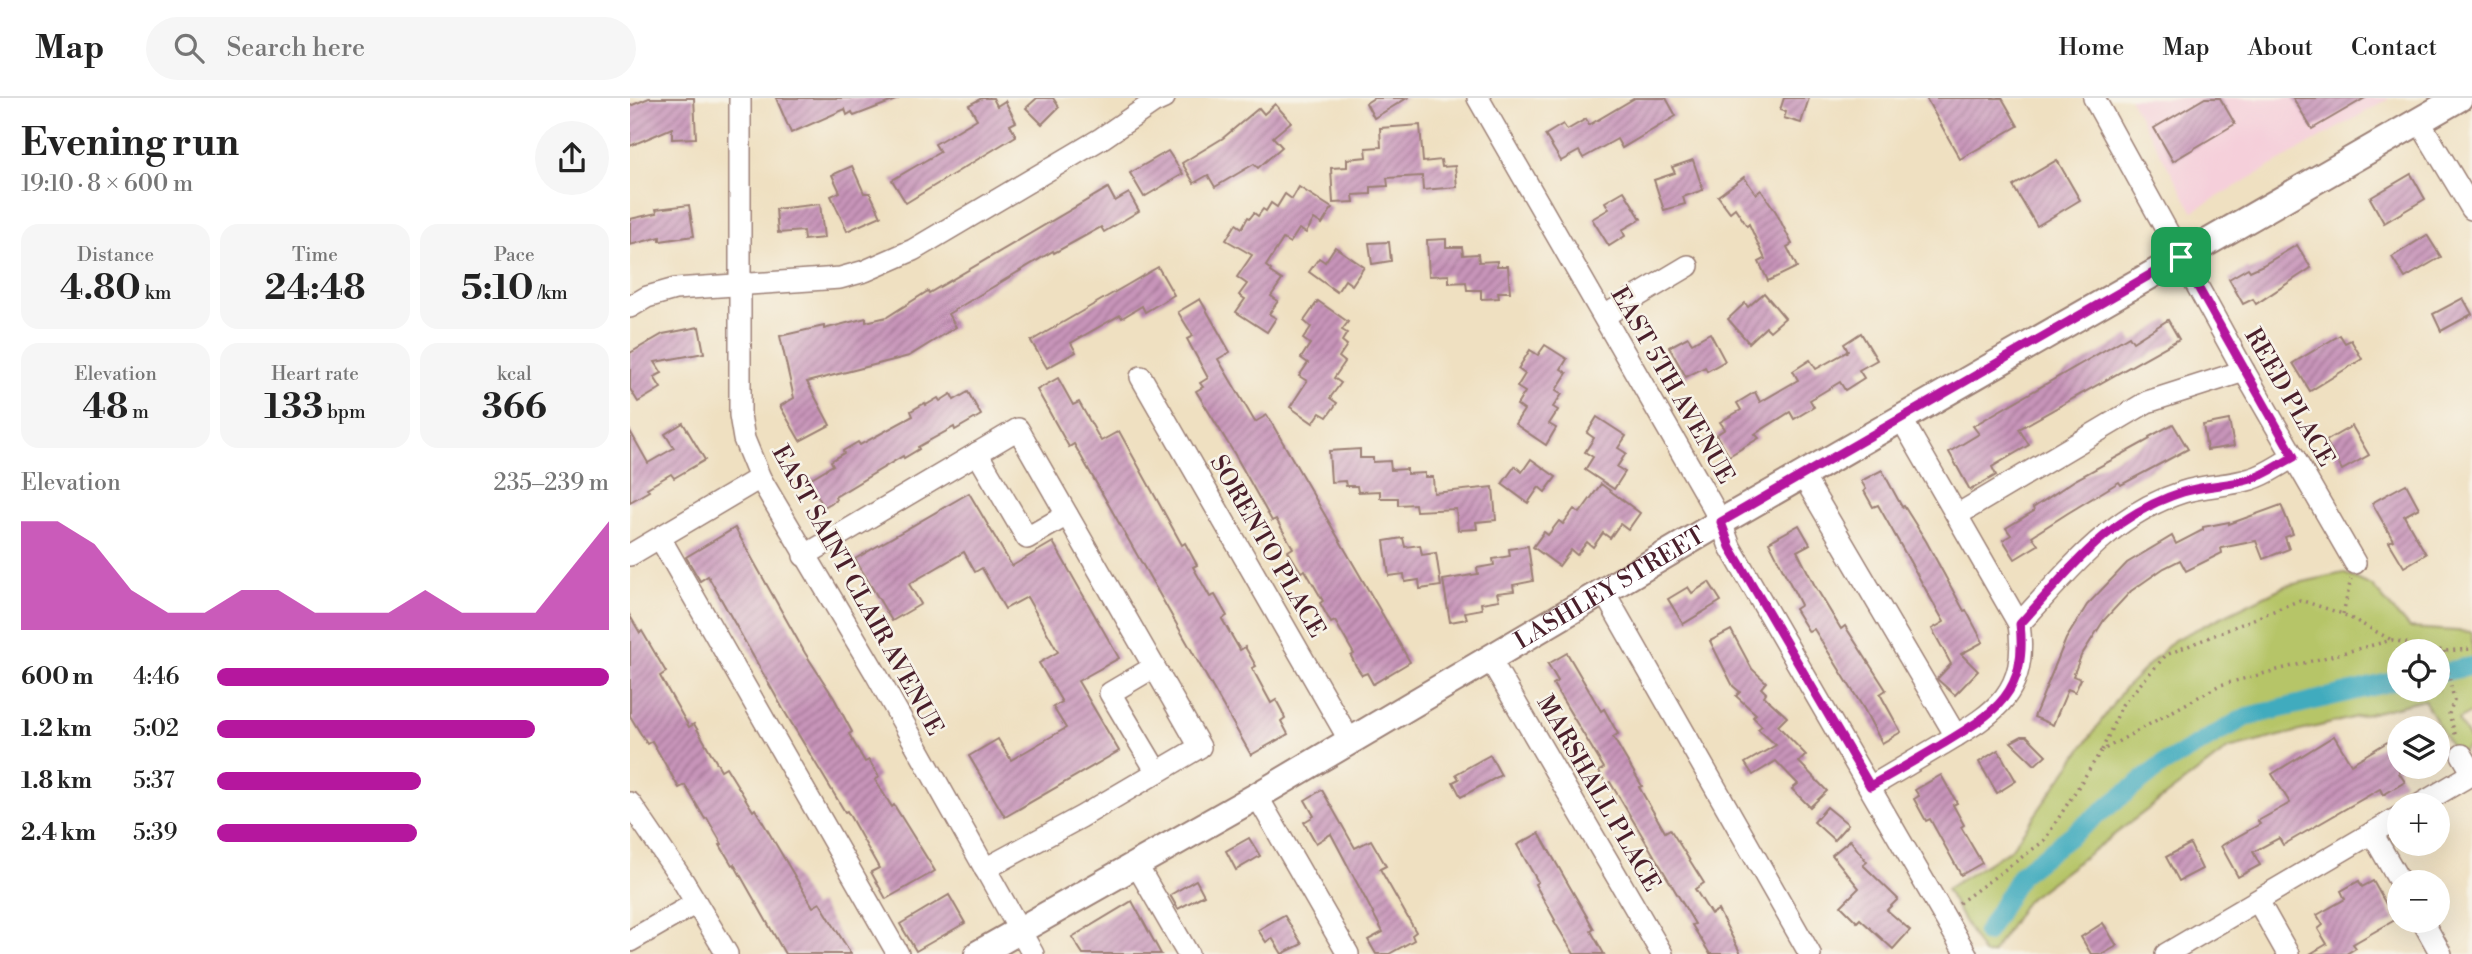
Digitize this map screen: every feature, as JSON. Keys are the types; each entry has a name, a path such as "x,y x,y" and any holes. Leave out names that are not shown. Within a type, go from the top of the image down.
{"main road":[{"name":"LASHLEY STREET","path":"978,954 1257,796 1721,522 2459,98"}],"street":[{"name":"EAST SAINT CLAIR AVENUE","path":"740,98 740,415 744,439 760,478 876,674 1033,954"},
{"path":"630,307 647,297 675,289 840,278 865,271 913,250 1164,98"},
{"name":"REED PLACE","path":"2094,98 2244,371 2355,563"},
{"name":"EAST 5TH AVENUE","path":"1483,100 1721,522 1730,547 1966,954"},
{"path":"2419,121 2472,209"},
{"path":"1604,316 1688,266"},
{"path":"1957,515 2147,402 2244,371"},
{"name":"SORENTO PLACE","path":"1141,377 1350,741"},
{"path":"1870,786 1986,718 2004,698 2017,675 2022,647 2020,624 1902,420"},
{"path":"804,555 1018,429 1068,515 1200,747 985,869"},
{"path":"977,453 1027,538 1068,515"},
{"path":"2020,624 2096,541 2146,506 2184,491 2252,479 2294,457"},
{"path":"1803,476 1956,736"},
{"path":"630,555 760,478"},
{"path":"660,538 898,954"},
{"path":"1604,592 1810,954"},
{"name":"MARSHALL PLACE","path":"1490,659 1662,954"},
{"path":"1154,667 1110,693 1157,772"},
{"path":"2435,793 2469,767"},
{"path":"1257,796 1348,954"},
{"path":"630,803 727,954"},
{"path":"2166,954 2387,824"},
{"path":"2372,833 2393,870"},
{"path":"1136,864 1188,954"},
{"path":"2258,901 2288,954"},
{"path":"630,941 696,903"},
{"path":"2429,933 2441,954"}],"path":[{"path":"2343,614 2355,563"},
{"path":"1944,914 2044,841 2101,751 2122,705 2166,654 2300,600 2343,614 2390,639"},
{"path":"2101,751 2220,685 2387,641"},
{"path":"2450,651 2472,649"},
{"path":"2450,677 2454,700 2449,714 2469,767"}],"shaded area":[{"path":"2129,98 2390,98 2193,211"}],"green space":[{"path":"2343,573 2372,586 2409,628 2472,632 2472,712 2458,720 2472,744 2456,756 2450,746 2450,716 2433,716 2425,702 2450,702 2450,639 2387,639 2387,702 2416,702 2228,749 2026,901 1992,954 1983,954 1946,889 2011,849 2123,690 2174,640 2285,586"}],"building":[{"path":"649,98 694,98 696,138 672,139 672,128 630,146 630,106"},
{"path":"776,98 898,99 854,116 852,112 847,115 845,109 791,133"},
{"path":"982,98 993,98 997,106 1005,101 1016,122 1010,125 1016,136 906,203 892,180 940,152 935,144 977,119 969,105"},
{"path":"1037,98 1053,98 1059,107 1042,124 1026,108"},
{"path":"1374,98 1407,98 1374,118 1366,103"},
{"path":"1635,98 1666,98 1676,116 1622,148 1617,139 1583,158 1579,151 1561,161 1545,135 1563,124 1567,130 1586,119 1589,125"},
{"path":"1784,98 1809,98 1801,123 1784,118 1786,112 1780,110"},
{"path":"1926,98 2002,98 2018,126 1960,159"},
{"path":"2205,98 2220,98 2235,124 2173,161 2154,128"},
{"path":"2293,98 2365,98 2312,129"},
{"path":"1275,104 1291,122 1273,137 1282,147 1258,168 1254,164 1215,187 1208,175 1194,183 1182,163 1223,138 1259,108 1264,114"},
{"path":"1420,125 1423,162 1441,160 1442,167 1455,166 1457,187 1423,190 1422,176 1387,178 1388,186 1371,187 1371,194 1353,195 1354,202 1333,203 1331,168 1347,167 1347,159 1367,157 1366,148 1381,147 1380,128"},
{"path":"1168,151 1183,174 1144,197 1130,173"},
{"path":"1693,160 1703,190 1683,197 1685,204 1664,210 1654,180 1675,173 1672,167"},
{"path":"2057,160 2080,200 2037,226 2013,186"},
{"path":"852,166 864,193 870,193 881,216 847,231 831,196 840,192 832,175"},
{"path":"2411,174 2425,199 2384,223 2370,198"},
{"path":"1744,177 1756,194 1761,190 1792,244 1787,247 1797,267 1768,281 1759,262 1765,259 1749,224 1747,226 1735,208 1730,212 1718,196"},
{"path":"1299,187 1332,208 1322,224 1314,219 1306,233 1299,229 1290,243 1283,239 1266,266 1282,280 1271,296 1278,301 1269,314 1276,318 1267,332 1236,312 1245,299 1239,295 1247,284 1237,277 1252,255 1226,240 1236,224 1242,228 1248,217 1254,213 1258,216 1263,209 1266,211 1271,203 1277,207 1285,194 1292,199"},
{"path":"1108,188 1115,201 1129,193 1139,211 1104,232 1101,227 1054,253 1053,251 948,314 956,327 909,356 807,382 830,425 800,441 780,406 794,398 780,336 824,326 824,329 866,318 866,322 887,317"},
{"path":"1624,191 1641,219 1622,230 1625,236 1609,246 1592,219 1609,209 1605,202"},
{"path":"820,204 824,238 804,240 803,231 778,233 776,209"},
{"path":"689,205 694,236 660,241 660,237 630,245 630,219 657,213 656,209"},
{"path":"2427,235 2441,257 2405,278 2392,257"},
{"path":"1446,239 1446,247 1462,247 1463,255 1478,254 1479,262 1497,261 1497,266 1508,266 1510,292 1498,292 1499,298 1481,299 1481,290 1467,290 1466,282 1449,283 1449,275 1429,276 1427,240"},
{"path":"1389,242 1391,261 1372,264 1369,243"},
{"path":"2297,245 2311,268 2256,304 2253,299 2243,304 2229,279 2248,268 2250,271 2263,265"},
{"path":"1335,247 1364,267 1352,285 1345,280 1337,292 1309,272 1319,258 1325,262"},
{"path":"1158,267 1174,295 1145,312 1142,306 1122,318 1120,315 1071,343 1076,352 1047,368 1031,341"},
{"path":"1764,293 1785,318 1770,331 1766,327 1749,343 1728,319 1745,303 1748,307"},
{"path":"2463,298 2472,314 2441,331 2433,314"},
{"path":"1200,299 1230,352 1218,359 1255,422 1267,415 1410,662 1373,684 1367,673 1362,675 1356,666 1351,656 1354,654 1335,621 1331,623 1320,603 1323,601 1305,570 1301,572 1288,551 1293,548 1276,519 1272,521 1196,391 1203,387 1200,383 1208,378 1187,339 1193,336 1178,312"},
{"path":"1318,301 1348,322 1342,330 1347,333 1342,341 1347,345 1339,357 1345,362 1334,378 1341,383 1330,398 1337,403 1327,417 1320,413 1313,423 1290,407 1307,381 1299,376 1308,363 1301,358 1310,344 1303,339 1311,327 1304,321"},
{"path":"2168,320 2179,339 2019,429 2029,445 1992,467 1996,475 1970,490 1949,452 1979,434 1973,426 2129,336 2133,342"},
{"path":"699,327 704,353 655,362 662,373 654,377 661,388 638,402 630,389 630,353 663,334"},
{"path":"1710,333 1725,361 1707,371 1705,367 1686,377 1669,347 1688,337 1692,343"},
{"path":"1861,333 1877,360 1859,370 1864,378 1845,390 1840,382 1810,400 1814,407 1794,419 1790,412 1755,434 1759,438 1729,456 1716,435 1725,429 1720,422 1741,410 1737,403 1755,392 1760,402 1798,380 1793,371 1810,360 1816,369 1848,351 1844,344"},
{"path":"2340,335 2345,343 2351,340 2362,359 2310,391 2293,363"},
{"path":"1545,345 1567,359 1561,369 1567,373 1556,390 1562,394 1553,407 1558,410 1549,424 1556,428 1546,445 1515,424 1524,410 1517,405 1525,392 1517,387 1525,374 1518,369 1530,350 1538,355"},
{"path":"1058,378 1073,405 1079,402 1101,441 1119,431 1182,545 1185,543 1197,565 1193,567 1210,597 1215,595 1227,616 1222,619 1240,650 1245,647 1256,666 1252,668 1271,703 1276,700 1285,718 1281,721 1288,734 1251,755 1074,444 1069,447 1037,390"},
{"path":"968,392 981,415 918,447 919,449 835,497 836,500 824,507 808,480 833,465 831,461 844,453 843,451 858,442 860,445 913,416 911,411 925,403 926,405 938,398 940,401 951,394 954,400"},
{"path":"1597,417 1626,436 1618,448 1626,453 1617,467 1625,472 1614,489 1585,470 1593,457 1585,452 1594,438 1587,433"},
{"path":"2229,420 2234,446 2207,450 2203,425"},
{"path":"683,423 705,460 674,478 671,474 630,502 630,431 648,463 674,448 665,434"},
{"path":"2173,424 2188,449 2121,485 2119,482 2068,513 2032,536 2038,545 2015,559 2003,540 2011,535 2006,528 2075,480"},
{"path":"2352,426 2369,455 2342,470 2326,441"},
{"path":"1360,449 1360,458 1373,458 1373,462 1390,461 1391,470 1407,469 1407,474 1425,473 1425,477 1433,477 1434,493 1493,487 1496,520 1476,522 1477,529 1458,530 1456,509 1416,511 1415,504 1398,505 1398,498 1380,498 1380,491 1358,492 1357,486 1346,486 1345,481 1331,482 1329,451"},
{"path":"1531,459 1556,477 1545,492 1539,487 1528,503 1502,484 1515,466 1522,472"},
{"path":"1882,470 1983,642 1961,654 1978,671 1955,695 1937,679 1951,664 1932,629 1944,622 1878,505 1873,507 1864,491 1866,489 1861,481"},
{"path":"1601,484 1640,513 1628,530 1620,524 1610,538 1603,533 1593,547 1587,542 1577,555 1571,550 1559,566 1533,547 1544,532 1548,535 1559,521 1563,524 1574,509 1580,513"},
{"path":"2406,484 2419,508 2404,516 2426,554 2404,567 2389,542 2393,540 2372,503"},
{"path":"969,493 1012,566 1053,542 1119,658 1078,681 1119,751 1005,817 969,756 998,739 1011,760 1066,728 1053,707 1062,702 1039,663 1058,652 1027,597 1005,609 982,568 975,572 964,552 909,584 921,604 892,621 855,559"},
{"path":"2281,505 2293,534 2285,537 2289,549 2263,559 2256,541 2221,548 2222,553 2186,571 2180,560 2164,568 2131,591 2104,620 2081,656 2073,676 2081,679 2075,692 2068,689 2053,725 2034,717 2066,639 2087,605 2127,563 2172,536 2176,544 2203,530 2203,527 2229,524"},
{"path":"1799,525 1810,544 1797,551 1815,586 1841,629 1845,626 1886,690 1880,694 1901,732 1882,743 1814,629 1809,632 1795,609 1801,605 1769,542"},
{"path":"735,528 805,653 834,698 852,732 849,734 865,762 869,760 879,777 875,780 892,807 894,805 935,871 886,899 871,872 879,868 847,811 845,812 783,709 708,576 700,581 686,557"},
{"path":"1403,538 1405,547 1420,545 1422,555 1436,553 1441,586 1420,589 1419,580 1405,582 1404,574 1389,576 1384,541"},
{"path":"1528,546 1533,581 1513,585 1514,591 1497,593 1499,600 1481,603 1482,609 1465,612 1467,619 1450,622 1443,580 1478,574 1477,568 1494,565 1493,559 1510,556 1509,549"},
{"path":"1709,582 1721,601 1683,624 1668,599 1688,587 1692,593"},
{"path":"630,616 666,672 660,676 689,727 694,724 721,770 726,767 753,811 755,809 813,907 820,903 851,954 785,954 734,864 732,865 720,845 722,844 707,818 705,819 685,785 679,788 652,741 647,744 630,716"},
{"path":"1731,630 1752,669 1766,682 1761,688 1766,693 1764,696 1787,717 1778,726 1806,755 1799,762 1827,791 1810,807 1792,789 1798,784 1776,761 1753,775 1745,763 1776,745 1758,729 1762,726 1753,717 1756,714 1736,696 1740,692 1733,686 1710,641"},
{"path":"1567,653 1601,711 1604,709 1618,734 1613,737 1665,832 1670,829 1704,883 1695,889 1711,914 1718,910 1741,954 1710,954 1692,925 1695,924 1610,782 1606,784 1599,771 1604,768 1553,684 1558,681 1548,664"},
{"path":"2027,736 2046,755 2035,765 2011,742"},
{"path":"2334,736 2351,764 2387,742 2387,779 2403,779 2405,782 2383,795 2380,789 2283,845 2279,838 2253,852 2260,865 2238,877 2221,846 2290,803 2272,774"},
{"path":"1998,750 2016,781 1997,793 1979,762"},
{"path":"1490,755 1501,775 1461,797 1453,782 1459,779 1456,774"},
{"path":"1941,775 1957,803 1953,805 1964,825 1961,827 1982,863 1961,875 1930,819 1926,821 1914,799 1919,796 1915,790"},
{"path":"1322,790 1355,848 1371,840 1386,866 1380,869 1416,932 1412,935 1414,940 1389,954 1376,954 1368,940 1383,932 1331,834 1316,843 1304,822 1314,816 1305,800"},
{"path":"1827,807 1848,824 1834,840 1814,822"},
{"path":"1539,833 1594,929 1591,931 1604,954 1574,954 1554,921 1535,884 1538,882 1517,845"},
{"path":"1249,838 1260,856 1236,870 1226,851"},
{"path":"1850,840 1867,862 1863,865 1898,899 1887,910 1910,930 1893,949 1860,919 1857,922 1841,906 1859,888 1832,855"},
{"path":"2190,844 2202,869 2179,881 2166,857"},
{"path":"1196,880 1204,895 1178,909 1170,895"},
{"path":"2359,881 2362,887 2373,881 2387,906 2387,925 2353,944 2356,948 2346,954 2310,954 2327,944 2318,929 2323,925 2317,915 2345,899 2341,891"},
{"path":"949,895 965,923 916,951 900,924"},
{"path":"1132,901 1161,954 1083,954 1072,937"},
{"path":"1284,915 1302,944 1282,954 1272,938 1266,942 1258,930"},
{"path":"2103,923 2117,946 2103,954 2091,954 2081,937"}],"waterway":[{"path":"2450,671 2472,666"},
{"path":"1986,933 2021,874 2162,765 2246,717 2387,683"}],"route":[{"path":"2181,257 2294,457 2252,479 2184,491 2146,506 2112,528 2096,541 2020,624 2022,647 2017,675 2004,698 1986,718 1870,786 1730,547 1721,522 2181,257"}]}
